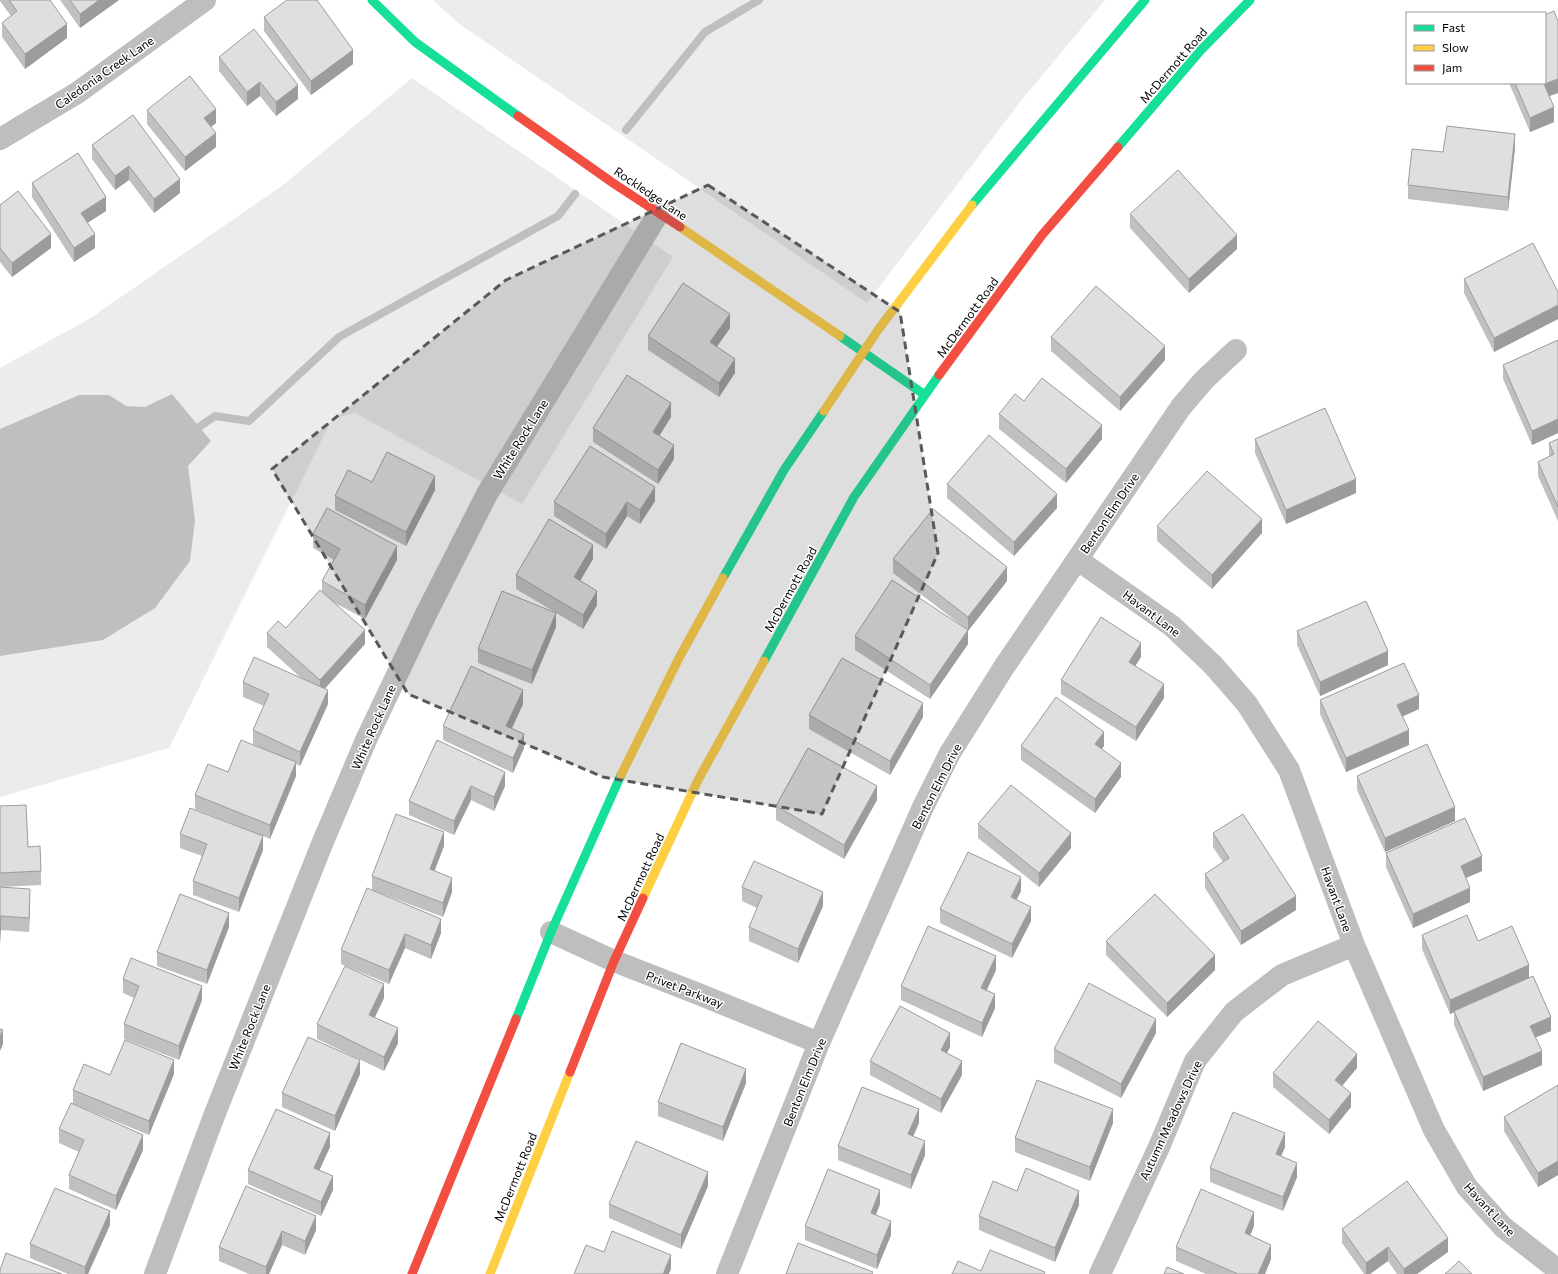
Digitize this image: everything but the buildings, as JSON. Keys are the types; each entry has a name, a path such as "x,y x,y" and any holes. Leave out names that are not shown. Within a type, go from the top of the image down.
{"main road":[{"name":"Rockledge Lane","path":"372,0 415,42 658,214 752,275 924,395"},
{"path":"412,1274 551,932 618,782 679,658 784,470 863,352 970,206 1145,0"},
{"name":"McDermott Road","path":"490,1274 614,961 698,780 854,497 924,395 1042,235 1201,50 1250,0"}],"street":[{"name":"Caledonia Creek Lane","path":"0,139 77,93 205,0"},
{"name":"White Rock Lane","path":"155,1274 214,1116 322,844 366,740 426,614 486,494 658,214"},
{"name":"Benton Elm Drive","path":"727,1274 819,1043 920,814 950,753 1004,667 1181,407 1204,380 1236,350"},
{"name":"Havant Lane","path":"1078,560 1172,626 1213,665 1247,704 1289,770 1354,945 1432,1126 1467,1187 1503,1226 1558,1270"},
{"name":"Privet Parkway","path":"551,932 614,961 819,1043"},
{"name":"Autumn Meadows Drive","path":"1100,1274 1159,1147 1195,1061 1234,1012 1282,975 1354,945"}],"highlighted area":[{"path":"708,185 900,312 938,553 822,814 603,777 408,694 272,469 506,280"}],"shaded area":[{"path":"433,0 1105,0 1020,102 867,303 458,23"},
{"path":"412,78 673,257 522,504 355,413 332,419 169,748 0,797 0,368 89,319 283,185"},
{"path":"172,394 211,441 188,466 195,520 190,561 155,608 103,640 0,656 0,429 79,395 109,395 126,406 145,407"}],"waterway":[{"path":"626,130 705,32 759,0"},
{"path":"189,432 215,416 249,421 339,337 558,216 575,194"}],"traffic: fast":[{"path":"372,0 415,42 518,116"},
{"path":"972,205 1145,0"},
{"path":"1118,147 1201,50 1250,0"},
{"path":"840,336 925,395"},
{"path":"764,661 854,497 939,375"},
{"path":"723,578 784,470 824,411"},
{"path":"516,1019 551,932 621,775"}],"traffic: slow":[{"path":"824,411 878,330 972,205"},
{"path":"680,227 840,336"},
{"path":"621,775 679,658 723,578"},
{"path":"643,898 698,780 764,661"},
{"path":"490,1274 570,1072"}],"traffic: jam":[{"path":"518,116 613,183 680,227"},
{"path":"939,375 1042,235 1118,147"},
{"path":"570,1072 614,961 643,898"},
{"path":"412,1274 516,1019"}]}
